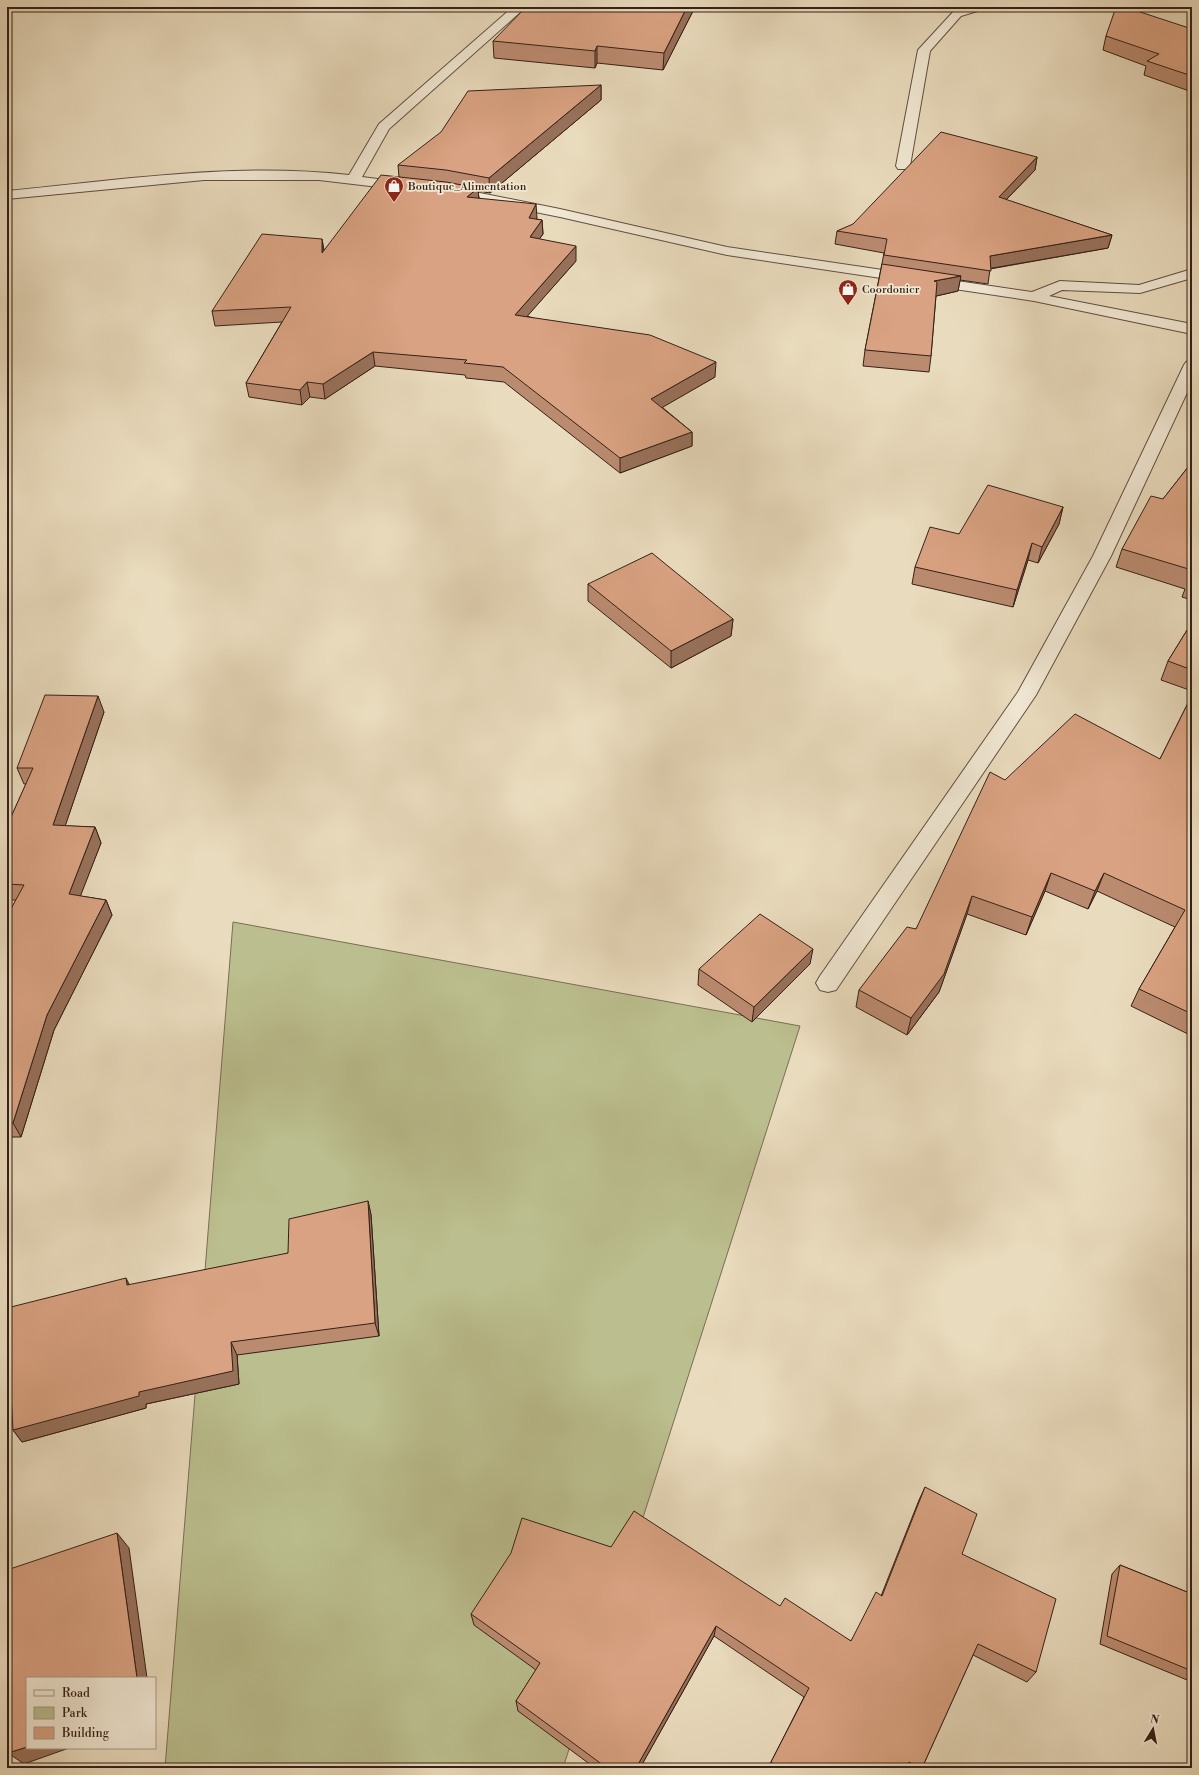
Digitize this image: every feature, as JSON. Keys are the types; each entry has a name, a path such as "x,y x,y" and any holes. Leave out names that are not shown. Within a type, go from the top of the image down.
{"street":[{"path":"353,180 384,127 520,7"},
{"path":"903,166 924,50 956,14 980,7"},
{"path":"7,195 204,176 319,176 416,187"},
{"path":"439,190 560,213 728,251 1034,297 1192,329"},
{"path":"1034,297 1060,285 1140,289 1192,273"},
{"path":"828,983 1026,695 1102,556 1192,365"}],"green space":[{"path":"233,922 800,1026 563,1768 165,1768"}],"building":[{"path":"526,7 687,7 664,53 597,46 595,51 493,41"},
{"path":"1116,7 1125,7 1192,29 1192,76 1147,61 1159,54 1106,36"},
{"path":"601,85 489,178 446,170 398,165 441,132 468,91"},
{"path":"941,132 1037,157 999,197 1112,235 990,256 991,271 884,255 887,239 837,231 853,224"},
{"path":"381,175 446,182 478,188 467,197 536,204 529,218 542,220 530,237 576,246 515,315 650,335 716,362 651,399 692,432 620,458 503,367 464,363 467,360 373,352 323,384 307,382 300,390 246,383 291,307 212,311 262,234 322,239 322,253"},
{"path":"882,264 961,276 934,281 937,282 931,356 865,350"},
{"path":"1192,462 1192,570 1122,549 1151,496 1163,499"},
{"path":"988,485 1063,507 1042,547 1032,543 1017,590 915,567 930,527 959,534"},
{"path":"652,553 733,619 671,651 588,584"},
{"path":"1192,572 1192,579 1189,578"},
{"path":"1192,622 1192,670 1168,661"},
{"path":"45,695 98,696 53,825 95,827 69,894 106,900 47,1015 13,1123 7,1123 7,916 24,885 7,884 7,826 33,768 17,768"},
{"path":"1192,695 1192,1014 1139,989 1185,910 1104,873 1095,891 1051,873 1032,917 972,896 944,974 911,1018 859,990 907,927 916,929 990,772 1005,780 1075,714 1160,759"},
{"path":"760,914 813,949 754,1007 699,969"},
{"path":"368,1201 375,1323 231,1342 233,1371 139,1392 139,1396 13,1430 7,1308 126,1278 127,1285 288,1253 289,1219"},
{"path":"925,1487 977,1514 962,1554 1056,1599 1036,1672 978,1644 922,1768 918,1768 909,1762 906,1768 779,1768 771,1762 809,1688 716,1626 636,1768 607,1768 516,1701 540,1663 471,1614 511,1553 522,1518 611,1547 634,1511 780,1606 785,1598 851,1641 876,1592 882,1596"},
{"path":"117,1533 137,1677 26,1677 26,1747 8,1753 7,1739 7,1570"},
{"path":"1120,1565 1192,1594 1192,1671 1107,1636"}],"place":[{"name":"Boutique_Alimentation","path":"394,203"},
{"name":"Coordonier","path":"848,306"}]}
